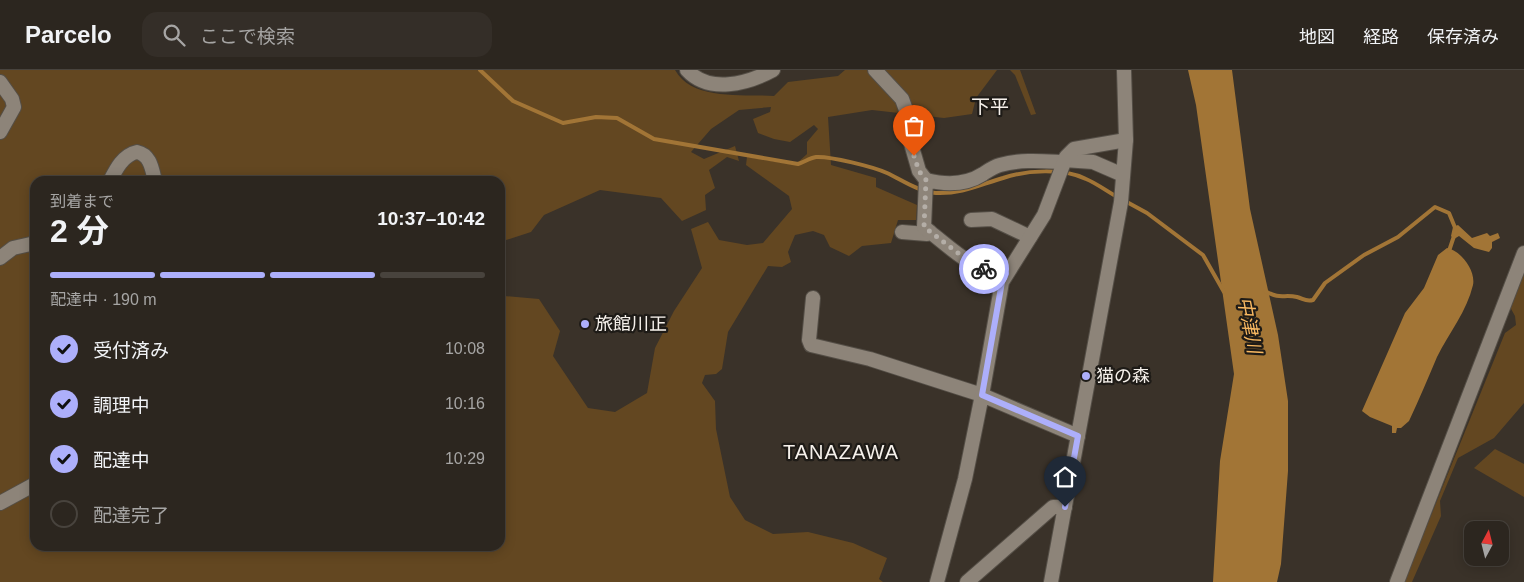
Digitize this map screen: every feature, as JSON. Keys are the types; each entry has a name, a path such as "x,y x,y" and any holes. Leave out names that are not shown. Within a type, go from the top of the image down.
{"street":[{"path":"686,70 705,83 718,85 753,80 773,70"},
{"path":"874,70 902,99 912,148 926,188 924,227 975,266 996,274 1006,274"},
{"path":"1051,582 1121,202 1126,140 1124,70"},
{"path":"0,82 12,99 14,107 0,132"},
{"path":"937,582 965,479 1002,282 1044,215 1063,163 1074,149 1126,140"},
{"path":"113,176 127,156 138,152 146,156 150,161 154,176"},
{"path":"926,188 962,182 983,174 990,168 1017,161 1094,162 1124,175"},
{"path":"970,220 992,219 1030,237"},
{"path":"902,232 927,234 930,232"},
{"path":"0,258 13,248 30,244"},
{"path":"1397,582 1524,253"},
{"path":"813,298 808,340 811,345 870,359 982,395 1078,436"},
{"path":"0,503 30,487"},
{"path":"967,582 1053,507 1065,507"}],"shaded area":[{"path":"0,70 675,70 683,80 693,87 706,91 720,94 774,96 788,82 838,76 845,70 997,70 976,98 972,114 944,118 872,110 828,117 831,165 876,178 876,187 917,205 916,220 898,220 891,243 862,246 849,256 830,247 824,235 813,231 795,235 788,252 791,262 782,267 768,266 728,332 722,369 716,374 705,375 702,383 715,401 716,429 730,497 745,520 773,534 808,532 853,543 887,558 879,579 883,582 0,582"},
{"path":"1010,70 1020,70 1036,114 1031,115 1015,75"},
{"path":"1524,272 1524,403 1494,438 1458,458 1440,501 1441,516 1412,582 1404,582 1505,333 1516,325 1515,316 1510,307"},
{"path":"1495,449 1524,464 1524,497 1474,468"}],"water":[{"name":"中津川","path":"1188,70 1232,70 1250,209 1278,335 1288,401 1288,471 1281,564 1277,582 1213,582 1220,461 1234,374 1196,105"},
{"path":"1458,225 1472,238 1487,233 1490,236 1498,233 1500,238 1492,242 1492,248 1489,252 1474,248 1459,236 1454,239 1451,236 1453,227"},
{"path":"1447,248 1462,257 1470,267 1473,285 1462,313 1437,357 1409,421 1401,428 1397,428 1396,433 1392,433 1392,426 1370,417 1362,411 1405,313 1424,288 1438,255"}],"waterway":[{"path":"480,70 513,101 563,123 596,117 617,118 654,139 798,164 816,157 841,160 887,173 917,188 936,193 954,192 1013,175 1045,171 1077,175 1119,198"},
{"path":"1125,201 1147,213 1203,255 1224,292"},
{"path":"1265,291 1278,296 1292,296 1313,300 1325,283 1364,255 1398,237 1435,207 1449,213 1456,230 1449,251"}],"way so far":[{"path":"914,156 919,171 926,180 924,227 975,266 984,269"}],"place":[{"name":"旅館川正","path":"585,324"},
{"name":"猫の森","path":"1086,376"}],"district":[{"name":"下平","path":"990,106"},
{"name":"TANAZAWA","path":"841,452"}],"route":[{"path":"984,269 996,274 1006,274 1002,282 982,395 1078,436 1065,507"}]}
